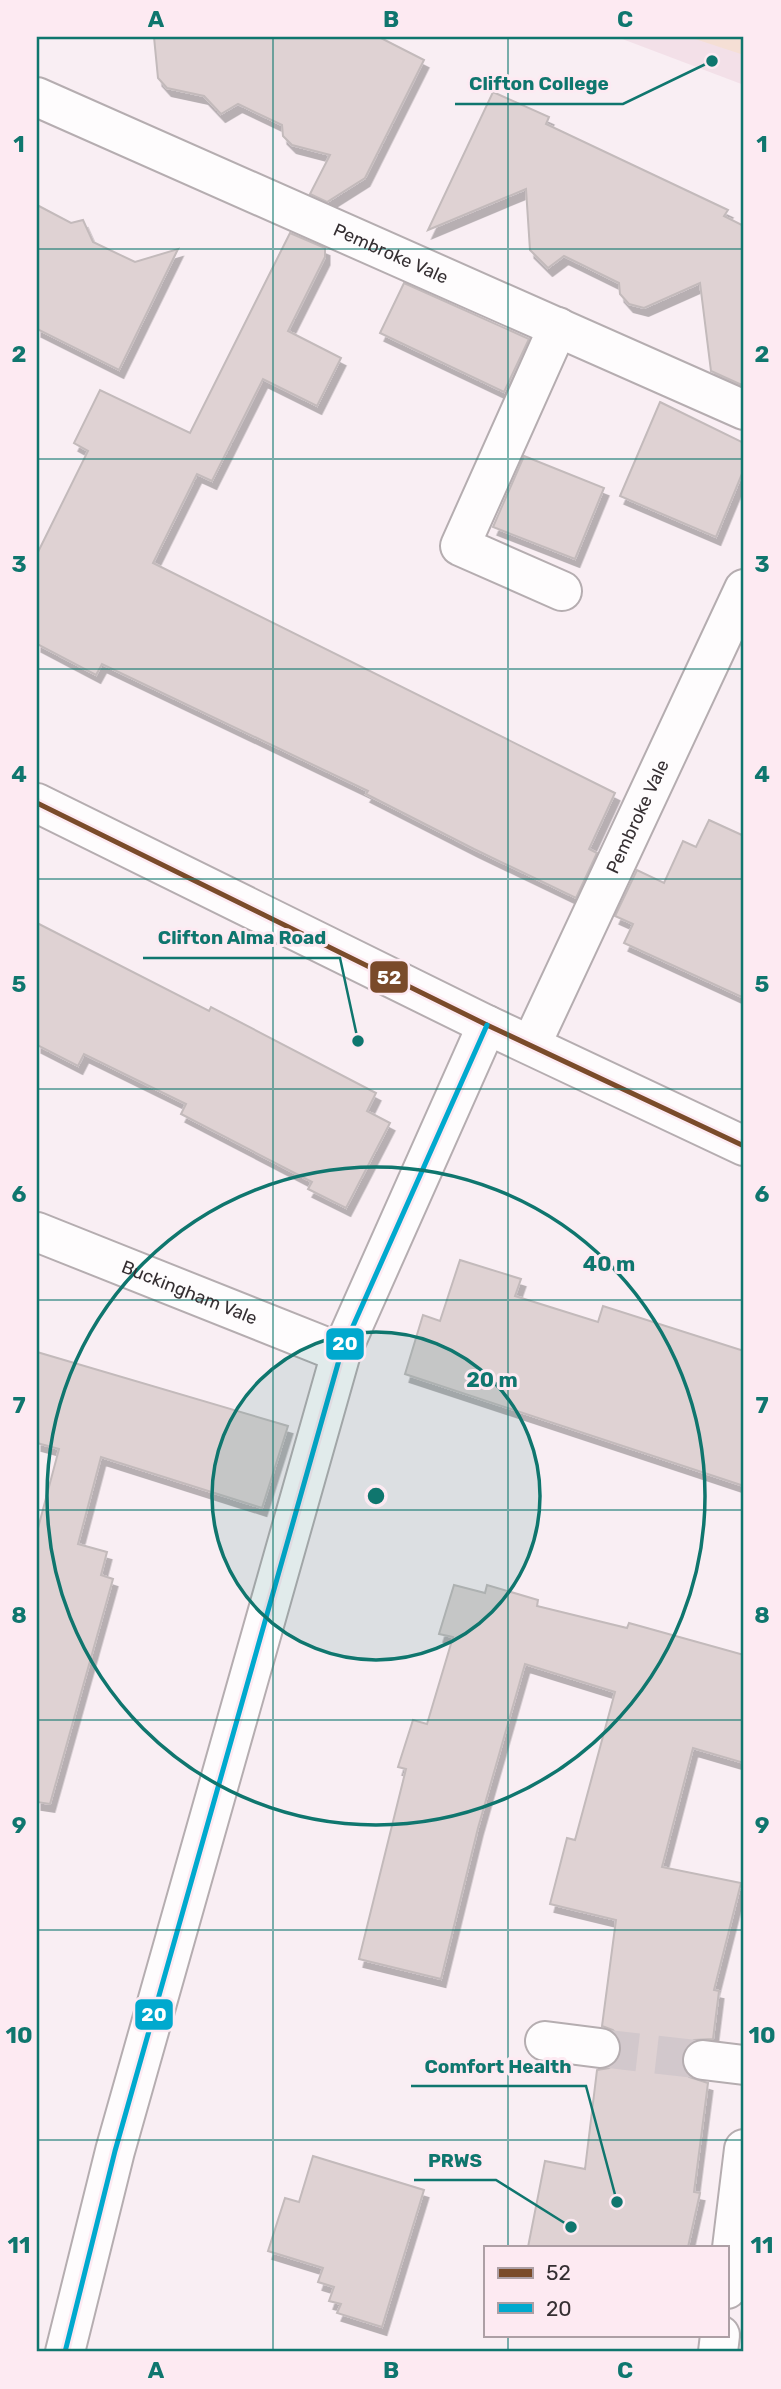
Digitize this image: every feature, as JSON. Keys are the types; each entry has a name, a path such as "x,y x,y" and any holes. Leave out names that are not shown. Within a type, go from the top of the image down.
{"street":[{"name":"Pembroke Vale","path":"37,97 744,410"},
{"path":"558,327 460,546 562,591"},
{"name":"Pembroke Vale","path":"531,1045 744,589"},
{"path":"37,803 487,1025 744,1146"},
{"path":"65,2352 115,2151 341,1353 487,1025"},
{"name":"Buckingham Vale","path":"37,1232 341,1353"},
{"path":"545,2041 600,2048"},
{"path":"703,2060 744,2065"},
{"path":"728,2281 744,2149"}],"shaded area":[{"path":"617,37 744,37 744,85"},
{"path":"689,37 744,37 744,55"}],"building":[{"path":"154,37 379,37 424,60 365,178 327,202 310,194 330,155 292,145 283,136 282,125 238,104 221,114 204,96 167,88 158,78"},
{"path":"493,92 549,117 546,124 728,210 724,216 744,226 744,386 711,371 700,283 644,308 629,304 620,294 619,283 564,256 548,268 530,250 526,189 428,230"},
{"path":"37,205 71,223 83,220 93,242 135,262 178,249 119,370 37,329"},
{"path":"290,233 325,248 325,257 288,331 341,358 317,406 263,379 212,481 197,474 153,563 615,793 589,849 597,853 576,898 366,794 368,791 102,664 96,675 37,644 37,554 88,451 74,443 100,390 190,433"},
{"path":"404,283 529,339 504,392 380,333"},
{"path":"660,402 744,443 744,469 716,537 620,496"},
{"path":"524,456 604,488 575,559 493,527"},
{"path":"709,820 744,836 744,998 624,943 633,924 615,916 637,870 664,883 683,841 696,847"},
{"path":"37,923 209,1011 211,1007 376,1093 367,1111 390,1123 346,1208 308,1189 312,1182 181,1114 186,1104 84,1054 78,1066 37,1045"},
{"path":"460,1260 521,1279 515,1296 598,1322 603,1306 744,1351 744,1486 405,1374 423,1315 440,1321"},
{"path":"37,1352 288,1426 262,1508 101,1457 78,1544 107,1552 101,1575 113,1579 50,1804 37,1802 37,1532 59,1449 37,1443"},
{"path":"454,1585 485,1593 487,1585 538,1600 537,1606 627,1628 629,1623 744,1655 744,1763 693,1748 662,1867 741,1883 714,1990 719,1991 713,2039 694,2040 685,2047 681,2057 683,2068 689,2077 708,2083 694,2192 700,2193 688,2246 528,2246 545,2161 585,2169 597,2070 609,2068 617,2062 622,2051 620,2039 613,2030 602,2026 616,1920 550,1904 567,1838 575,1840 615,1692 525,1664 478,1828 441,1979 359,1959 406,1769 398,1767 413,1720 427,1724 453,1637 439,1634"},
{"path":"313,2156 424,2190 382,2327 337,2313 341,2304 329,2301 334,2287 318,2282 323,2268 268,2251 285,2198 299,2202"}],"tunnel":[{"path":"600,2048 703,2060"}],"transit line":[{"name":"52","path":"37,803 487,1025 744,1146"},
{"name":"20","path":"65,2352 115,2151 341,1353 487,1025"}],"place":[{"name":"Clifton College","path":"712,61"},
{"name":"Clifton Alma Road","path":"358,1041"},
{"name":"Comfort Health","path":"617,2202"},
{"name":"PRWS","path":"571,2227"}]}
